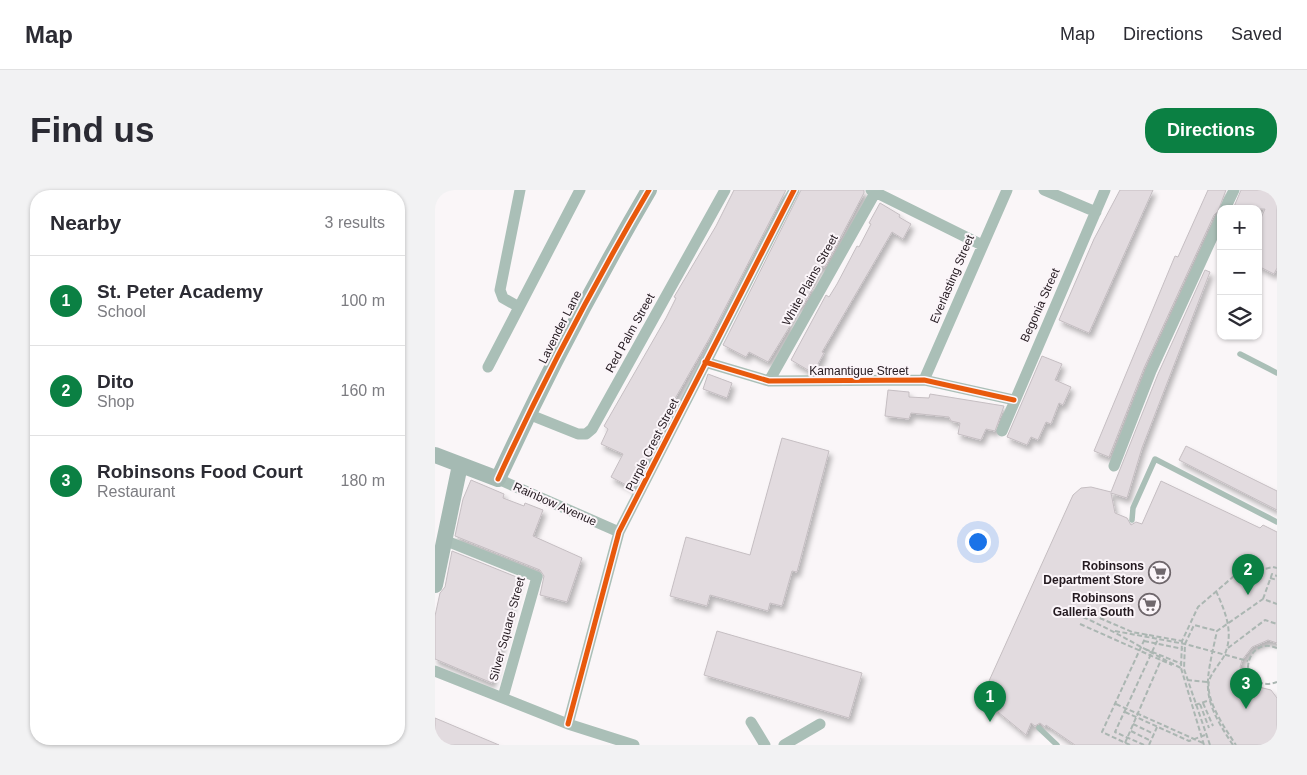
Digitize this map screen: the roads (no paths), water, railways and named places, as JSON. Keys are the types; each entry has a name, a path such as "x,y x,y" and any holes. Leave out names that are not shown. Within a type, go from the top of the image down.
{"street":[{"path":"519,307 503,298 500,290 520,190"},
{"path":"488,367 580,190"},
{"name":"Lavender Lane","path":"498,479 528,414 597,279 649,190"},
{"name":"Red Palm Street","path":"528,414 578,434 586,434 592,429 725,190"},
{"name":"Purple Crest Street","path":"568,724 619,532 794,190"},
{"name":"Everlasting Street","path":"924,380 1007,190"},
{"path":"1044,190 1095,212"},
{"name":"Begonia Street","path":"1002,431 1105,190"},
{"path":"1227,205 1234,190"},
{"path":"873,191 982,245"},
{"name":"White Plains Street","path":"769,381 873,191"},
{"path":"1115,466 1151,371 1217,227"},
{"name":"Kamantigue Street","path":"705,362 769,381 924,380 1014,400"},
{"name":"Rainbow Avenue","path":"435,455 498,479 619,532"},
{"path":"435,585 460,465"},
{"name":"Silver Square Street","path":"444,540 537,577 503,697"},
{"path":"435,671 568,724 621,743 634,745"},
{"path":"751,722 765,745"},
{"path":"784,745 820,724"}],"lane":[{"path":"1240,354 1277,373"},
{"path":"1132,520 1133,508 1155,459 1277,522"},
{"path":"1039,728 1057,745"}],"place":[{"name":"Robinsons Department Store","path":"1160,573"},
{"name":"Dito","path":"1248,595"},
{"name":"Robinsons Galleria South","path":"1150,605"},
{"name":"Robinsons Food Court","path":"1246,709"},
{"name":"St. Peter Academy","path":"990,722"}]}
